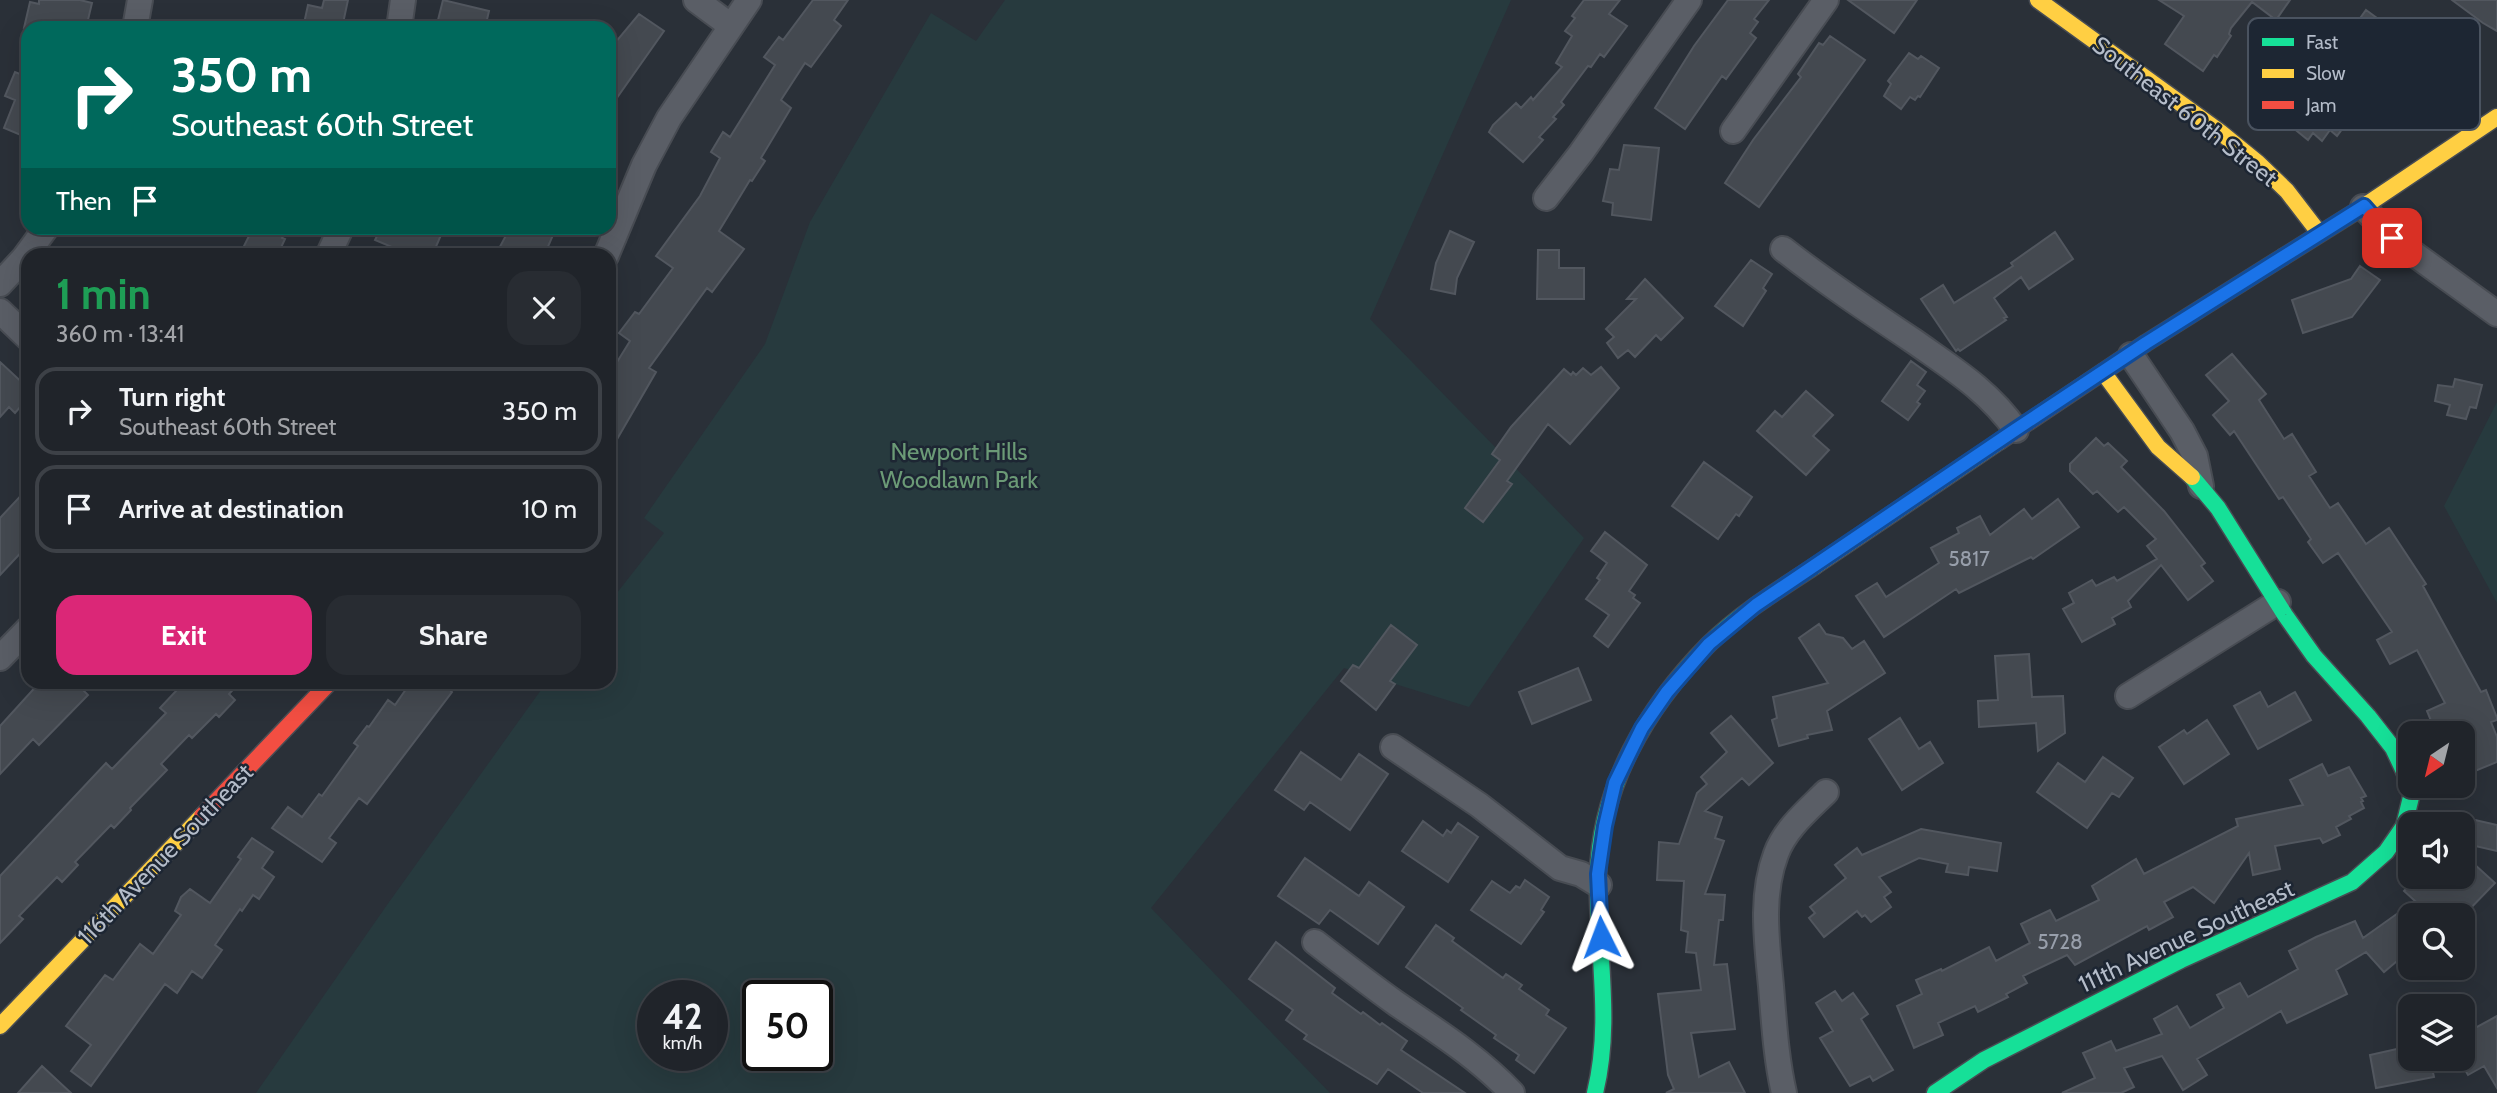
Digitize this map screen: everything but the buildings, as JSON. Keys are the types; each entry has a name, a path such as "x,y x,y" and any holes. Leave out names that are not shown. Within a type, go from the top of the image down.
{"street":[{"path":"136,21 140,0"},
{"path":"400,21 403,0"},
{"path":"696,0 731,26"},
{"path":"616,232 644,165 669,118 749,0"},
{"path":"1546,198 1689,0"},
{"path":"1732,131 1826,0"},
{"name":"Southeast 60th Street","path":"2038,0 2220,132 2258,163 2287,191 2320,234"},
{"path":"2480,128 2497,117"},
{"path":"1595,1093 1601,1068 1605,1027 1599,885 1605,826 1615,783 1642,728 1667,692 1709,644 1756,605 2015,430 2478,130"},
{"path":"2364,206 2392,238 2497,314"},
{"path":"1783,249 1968,379 1997,404 2015,430"},
{"path":"0,284 21,261"},
{"path":"0,312 21,332"},
{"path":"2131,355 2182,431 2195,456 2201,486"},
{"path":"2103,372 2169,459 2201,486 2313,655 2382,733 2398,756"},
{"path":"2128,696 2278,602"},
{"path":"0,659 21,636"},
{"name":"116th Avenue Southeast","path":"0,1026 323,689"},
{"path":"1393,747 1479,805 1560,868 1581,874 1599,885"},
{"path":"1784,1093 1773,1018 1766,925 1768,878 1776,851 1788,831 1826,792"},
{"name":"111th Avenue Southeast","path":"1935,1093 1984,1060 2181,960 2353,882 2372,868 2389,850 2411,805 2410,798"},
{"path":"1315,942 1394,1002 1467,1052 1512,1093"}],"green space":[{"name":"Newport Hills Woodlawn Park","path":"1005,0 1511,0 1370,319 1584,538 1469,707 1344,668 1151,908 1330,1093 256,1093 542,689 616,689 616,594 664,533 644,518 765,344 810,222 931,13 976,41"},
{"path":"2497,402 2497,603 2444,506"}],"traffic: fast":[{"path":"1935,1093 1984,1060 2181,960 2352,882 2386,852 2404,826 2411,797 2409,782 2393,748 2314,656 2218,508 2192,477"},
{"path":"1595,1093 1603,1038 1598,875 1607,810 1618,779 1631,750 1665,695 1708,645 1773,593 1815,566"}],"traffic: slow":[{"path":"2038,0 2220,132 2258,163 2287,191 2320,234"},
{"path":"2480,128 2497,117"},
{"path":"2283,257 2478,130"},
{"path":"2103,372 2158,447 2192,477"},
{"path":"1815,566 2000,441"},
{"path":"0,1026 202,816"}],"traffic: jam":[{"path":"2000,441 2146,343 2283,257"},
{"path":"202,816 323,689"}],"route":[{"path":"1601,937 1598,874 1615,783 1642,728 1667,692 1709,644 1756,605 2015,430 2146,343 2364,206 2392,238"}]}
